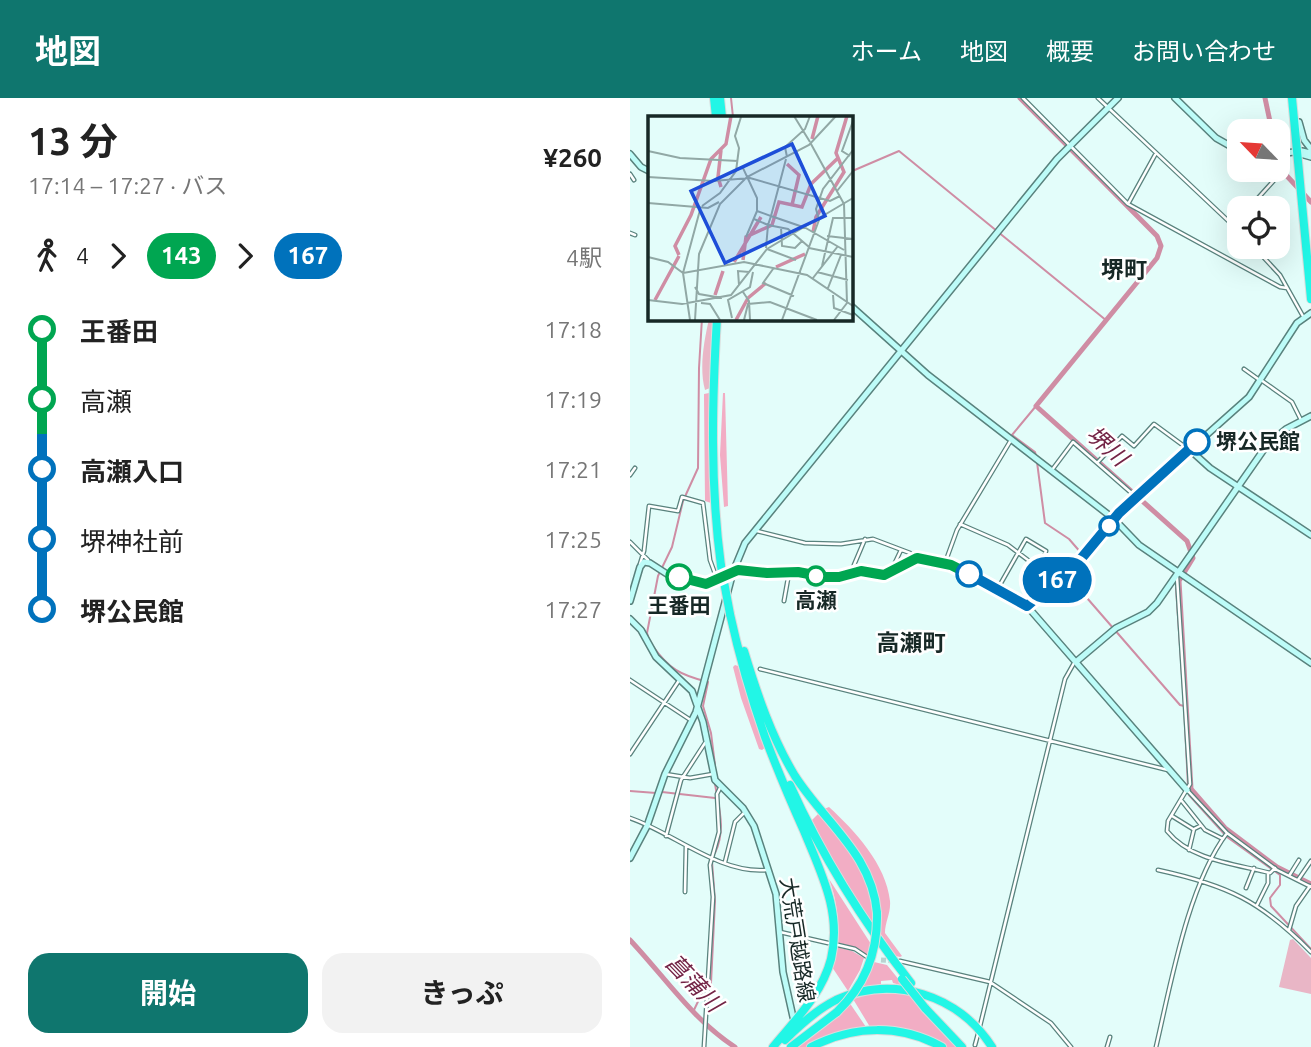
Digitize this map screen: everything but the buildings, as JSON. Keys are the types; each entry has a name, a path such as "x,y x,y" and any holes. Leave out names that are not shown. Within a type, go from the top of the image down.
{"highway":[{"path":"714,98 716,116"},
{"path":"720,98 722,116"},
{"path":"1294,98 1306,153"},
{"path":"1294,98 1306,153 1303,188 1311,299"},
{"path":"1304,203 1311,247"},
{"path":"719,320 719,501 732,613 752,698 828,889 833,912 834,935 829,966 807,1006 775,1047"},
{"path":"732,613 762,712 802,811 835,872 896,963 902,979 961,1047"},
{"path":"743,647 779,746 805,791 859,857 872,885 877,913 875,946 856,989 837,1012 791,1047"},
{"path":"785,786 830,875 929,1008 972,1046"},
{"path":"775,1047 807,1019 836,1000 862,992 887,989 915,991 943,1001 973,1023 992,1047"},
{"path":"811,1047 850,1032 882,1029 914,1034 942,1047"}],"street":[{"path":"1023,98 1128,204 1280,287 1287,288"},
{"path":"1098,98 1156,155 1227,218"},
{"path":"630,542 650,563 667,574 702,584 717,580 745,542 1058,159 1118,98"},
{"path":"1175,98 1216,138 1227,144"},
{"path":"630,154 641,167 648,170"},
{"path":"1128,204 1156,155"},
{"path":"630,174 634,180"},
{"path":"1260,196 1272,182"},
{"path":"630,233 635,235"},
{"path":"1265,259 1280,275 1304,317"},
{"path":"852,307 928,375 1114,519 1139,545 1311,663"},
{"path":"1027,606 1054,579 1086,554 1136,497 1249,397 1297,323 1311,313"},
{"path":"1244,369 1292,402 1301,420"},
{"path":"980,1026 1067,672 1116,628 1149,612 1267,445 1286,429 1311,416"},
{"path":"1097,463 1122,436 1134,446 1153,424 1189,449 1210,468 1311,535"},
{"path":"945,563 960,524 1011,440"},
{"path":"1051,471 1073,442 1136,497"},
{"path":"630,475 635,468"},
{"path":"630,601 644,551 649,506 678,511 682,497 704,503 710,560 717,580"},
{"path":"960,524 1008,545 1054,579"},
{"path":"754,531 805,543 841,544 873,539 912,554 914,558"},
{"path":"854,573 854,565 865,539"},
{"path":"997,590 1026,539 1046,551 1044,556 1053,563 1054,579"},
{"path":"889,574 901,550"},
{"path":"727,568 836,577 865,571 884,575 914,558 925,558 945,563 1027,606 1227,833 1275,868 1310,887 1296,906 1289,930"},
{"path":"640,567 644,562 650,563"},
{"path":"630,858 647,826 665,774 698,705 727,568"},
{"path":"784,601 789,572"},
{"path":"1179,572 1177,587 1190,785 1168,824 1168,833 1189,850 1212,859 1268,873 1275,868"},
{"name":"大荒戸越路線","path":"630,619 641,630 653,654 692,691 698,705 713,774 720,788 746,812 752,822 770,869 777,901 783,972 793,1017"},
{"path":"760,669 1170,770"},
{"path":"630,754 680,679"},
{"path":"630,680 692,721"},
{"path":"666,836 683,777 707,742"},
{"path":"665,774 683,777 713,774"},
{"path":"704,1047 713,897 711,857 719,836 717,794 720,788"},
{"path":"1181,800 1208,833 1223,839"},
{"path":"726,862 735,822 746,812"},
{"path":"1172,816 1194,829"},
{"path":"630,818 711,857 748,869 770,869"},
{"path":"1189,850 1194,829 1201,825"},
{"path":"1156,1047 1189,912 1212,859 1227,833"},
{"path":"685,892 687,846"},
{"path":"1289,876 1299,860"},
{"path":"1298,880 1311,861"},
{"path":"1246,888 1254,868"},
{"path":"1158,870 1189,876 1223,888 1257,905 1289,930 1311,952"},
{"path":"1257,905 1269,883 1268,873"},
{"path":"780,932 828,943"},
{"path":"838,945 855,949 876,960"},
{"path":"896,963 990,982 1051,1023 1071,1047"},
{"path":"972,1046 978,1034"},
{"path":"1107,1047 1110,1037"}],"shaded area":[{"path":"709,320 713,320 710,388 705,390 702,364"},
{"path":"709,393 711,503 705,501 704,394"},
{"path":"723,393 728,506 724,507 720,455"},
{"path":"738,666 766,747 762,750 759,749 741,698 733,667"},
{"path":"829,807 859,838 876,861 890,901 885,933 902,956 900,957 896,956 880,933 877,892 865,861 824,809"},
{"path":"819,813 858,864 869,892 873,926 812,820"},
{"path":"829,879 871,944 869,956 854,947 838,943 837,911"},
{"path":"1293,939 1311,958 1311,994 1279,987 1290,940"},
{"path":"837,947 864,958 848,991 832,967"},
{"path":"874,962 887,965 904,986 893,983 892,980 862,988"},
{"path":"908,993 957,1047 946,1047 931,1038 870,1027 853,999 867,994"},
{"path":"849,1002 866,1027 826,1038 807,1047 796,1047"}],"waterway":[{"path":"731,98 733,116"},
{"name":"堺川","path":"1020,98 1157,236 1161,246 1157,258 1036,406 1187,541 1193,558 1179,581 1191,789 1225,828 1277,867 1311,884"},
{"path":"1265,98 1269,119"},
{"path":"852,171 899,151 1107,321"},
{"path":"1290,179 1311,202"},
{"path":"649,640 647,633 658,576 672,547 683,501 698,468 702,320"},
{"path":"1036,406 1012,435 1035,452 1036,456"},
{"path":"1037,462 1045,523 1069,539 1082,554 1069,566"},
{"path":"1067,575 1180,705 1184,706 1188,786"},
{"name":"堺川","path":"1176,588 1184,705"},
{"path":"652,645 676,670 708,682 703,706 711,733 715,765"},
{"path":"715,784 721,827 715,853"},
{"path":"630,791 656,793"},
{"path":"662,792 715,798"},
{"path":"1189,792 1227,837 1280,875 1280,885 1270,898 1271,906 1311,949"},
{"path":"693,1012 704,989 711,983 715,901 712,862"},
{"name":"菖蒲川","path":"630,940 692,1011 735,1047"}],"tunnel":[{"path":"881,960 895,961"}],"bus line":[{"name":"167","path":"969,574 1027,606 1080,560 1119,513 1197,442"},
{"name":"143","path":"679,577 706,584 735,570 776,574 798,572 818,577 839,577 861,571 888,575 914,558 951,565 969,574"}],"place":[{"name":"堺公民館","path":"1197,442"},
{"name":"高瀬","path":"816,576"},
{"name":"王番田","path":"679,577"}],"district":[{"name":"堺町","path":"1124,270"},
{"name":"高瀬町","path":"911,643"}]}
